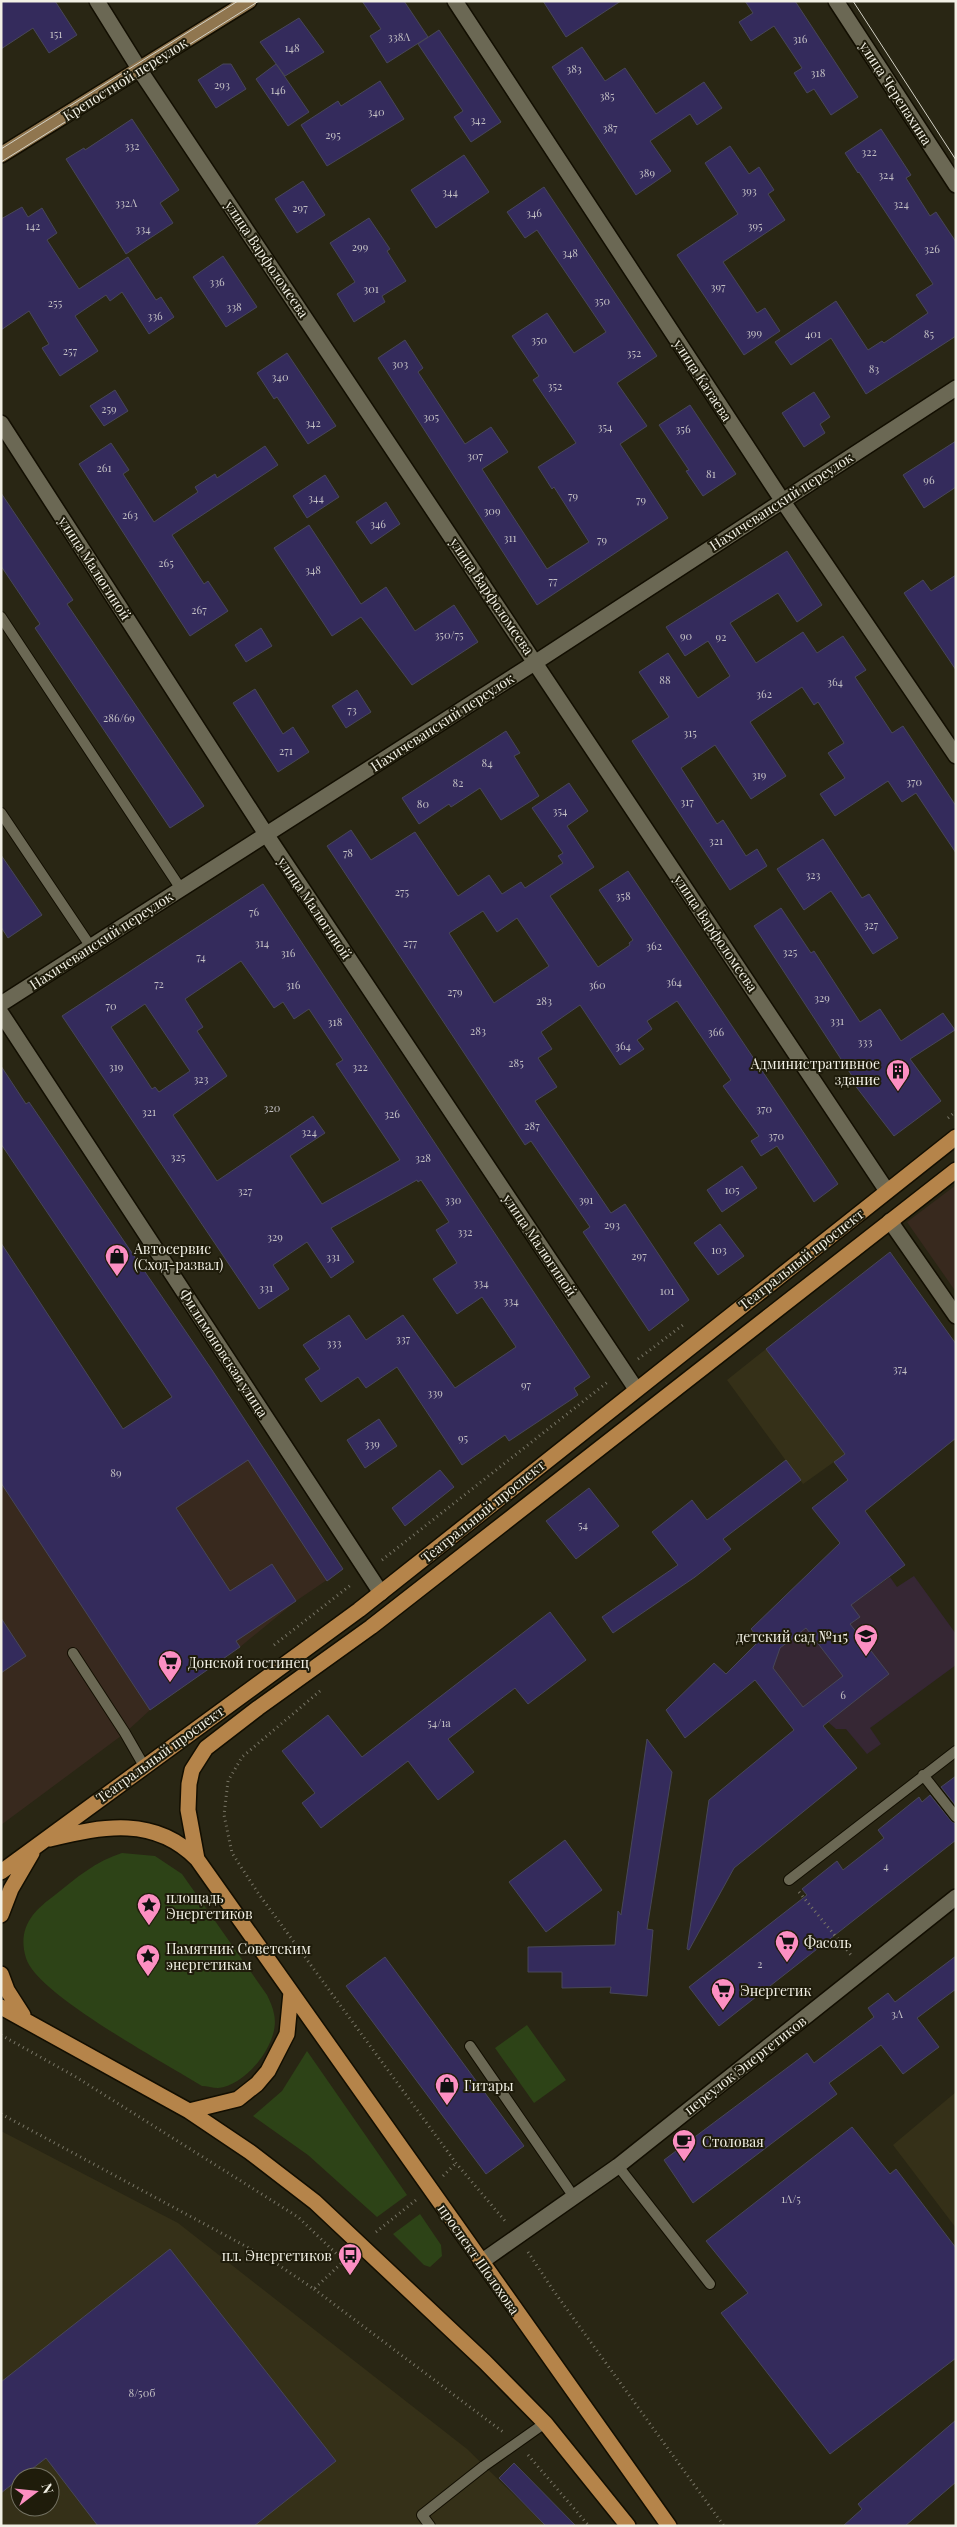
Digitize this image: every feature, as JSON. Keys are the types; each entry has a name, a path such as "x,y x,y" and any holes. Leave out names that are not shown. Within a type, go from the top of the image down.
{"main road":[{"name":"Театральный проспект","path":"1,1872 381,1593 956,1137"},
{"name":"Театральный проспект","path":"197,1859 188,1810 189,1784 192,1770 206,1748 258,1708 371,1627 956,1170"},
{"path":"1,1915 15,1882 40,1843 76,1833 132,1827 157,1832 176,1842 197,1859 291,1992 287,2034 268,2071 257,2084 238,2099 189,2111"},
{"path":"1,1974 7,1990 27,2020"},
{"name":"проспект Шолохова","path":"291,1992 669,2526"},
{"path":"1,2007 189,2111 279,2174 315,2202 485,2362 545,2424 628,2526"}],"street":[{"name":"улица Варфоломеева","path":"97,1 140,70 887,1191"},
{"name":"Крепостной переулок","path":"1,155 248,1"},
{"name":"улица Катаева","path":"455,1 782,500 956,756"},
{"name":"улица Черепахина","path":"836,1 956,185"},
{"name":"Нахичеванский переулок","path":"1,1004 536,662 956,388"},
{"name":"улица Малюгиной","path":"1,422 266,834 636,1389"},
{"name":"Филимоновская улица","path":"1,1013 381,1593"},
{"path":"890,1221 956,1316"},
{"name":"переулок Энергетиков","path":"481,2262 618,2166 956,1897"}],"lane":[{"path":"1,617 181,889"},
{"path":"1,813 91,947"},
{"path":"73,1654 144,1766"},
{"path":"789,1880 956,1751"},
{"path":"923,1775 956,1817"},
{"path":"470,2046 574,2197"},
{"path":"618,2166 710,2284"},
{"path":"430,2526 422,2515 545,2424"}],"path":[{"path":"344,1592 623,1369 687,1322"},
{"path":"322,1688 242,1756 228,1781 224,1815 232,1853 258,1893 456,2163 518,2236 553,2290 724,2526"},
{"path":"789,1880 864,1970"},
{"path":"1,2034 76,2077 298,2217 344,2261"},
{"path":"1,2114 271,2260 314,2289 517,2443 589,2526"},
{"path":"314,2289 361,2244 430,2190"}],"shaded area":[{"path":"956,1185 956,1292 907,1222"},
{"path":"1,1243 123,1429 212,1370 343,1569 296,1601 240,1647 150,1710 125,1733 1,1825"},
{"path":"766,1349 845,1454 803,1484 727,1380"},
{"name":"детский сад №115","path":"914,1576 956,1634 956,1665 870,1728 881,1744 867,1754 846,1729 836,1729 828,1722 755,1680 780,1648 856,1591 862,1597 890,1577 897,1587"},
{"path":"956,2092 956,2228 893,2145"},
{"path":"1,2131 178,2223 467,2449 546,2526 1,2526"}],"green space":[{"path":"122,1853 155,1856 182,1874 267,1995 274,2012 275,2025 272,2037 259,2061 240,2080 218,2088 202,2086 77,2009 35,1973 26,1958 24,1947 25,1929 40,1907 87,1871"},
{"path":"527,2025 566,2080 534,2103 495,2048"},
{"path":"307,2051 407,2195 377,2217 308,2155 253,2116 282,2091"},
{"path":"420,2214 441,2245 442,2256 430,2267 424,2265 393,2234"}],"building":[{"path":"1,1 55,1 77,35 49,53 33,28 1,49"},
{"path":"362,1 404,1 428,37 387,63 370,36 381,29"},
{"path":"543,1 621,1 566,37"},
{"path":"745,1 795,1 858,97 831,115 814,89 807,93 794,73 802,68 774,26 751,41 739,22 753,13"},
{"path":"299,18 324,52 285,76 260,42"},
{"path":"439,30 501,122 471,142 454,117 463,111 418,44"},
{"path":"582,47 605,81 625,68 656,114 704,82 722,108 697,125 690,114 650,141 671,171 636,195 552,67"},
{"path":"223,64 231,64 246,89 216,108 198,80"},
{"path":"276,64 309,112 288,126 256,79"},
{"path":"380,81 404,119 327,166 301,125 338,101 341,106"},
{"path":"132,119 179,190 160,203 173,223 126,254 66,159 84,148 85,150"},
{"path":"881,129 911,175 906,178 930,216 936,212 956,242 956,336 866,394 831,338 791,365 775,342 836,301 868,350 882,341 884,343 928,313 916,295 933,284 845,153"},
{"path":"730,146 749,174 759,167 774,190 768,194 785,220 723,262 757,313 765,308 780,331 744,355 677,255 738,214 705,163"},
{"path":"464,155 489,192 436,228 411,190"},
{"path":"303,181 325,215 297,233 275,199"},
{"path":"544,187 657,356 617,383 647,426 620,444 668,518 537,605 378,358 405,340 423,368 418,372 465,444 491,427 508,452 482,469 547,569 589,542 554,487 552,489 538,467 576,443 533,380 539,376 512,336 547,313 574,353 606,332 537,230 525,238 507,212"},
{"path":"22,207 28,217 42,208 57,233 47,240 79,289 128,257 156,300 161,297 174,317 149,334 122,292 110,301 106,295 75,316 98,351 60,376 42,348 49,344 29,311 1,330 1,219"},
{"path":"369,218 390,249 387,251 406,281 382,296 385,302 354,322 337,294 355,282 330,243"},
{"path":"223,256 257,307 226,327 193,277"},
{"path":"287,353 336,426 308,444 277,397 274,399 257,373"},
{"path":"115,390 128,411 104,426 90,406"},
{"path":"814,392 830,417 820,424 825,433 804,447 782,413"},
{"path":"690,405 736,474 703,496 686,471 689,470 659,425"},
{"path":"956,441 956,487 924,508 903,475"},
{"path":"111,443 129,470 123,474 154,522 198,492 195,487 215,474 217,478 265,446 278,465 172,535 204,584 208,581 228,611 190,636 79,464"},
{"path":"325,475 339,497 307,518 293,496"},
{"path":"1,493 73,600 67,604 204,806 170,828 35,628 40,624 1,566"},
{"path":"386,502 400,524 371,544 356,522"},
{"path":"309,525 361,604 386,587 415,631 454,605 478,642 412,685 361,617 332,636 274,548"},
{"path":"787,551 822,605 797,622 778,593 730,623 756,663 803,632 817,653 843,636 866,670 855,677 892,733 903,726 956,806 956,853 916,793 902,802 888,781 835,816 820,794 845,778 828,753 844,743 818,702 814,705 802,687 750,722 786,776 751,799 715,745 681,768 717,824 723,820 746,856 757,849 767,866 730,890 632,741 669,717 639,672 668,653 698,698 730,676 708,641 685,656 666,627"},
{"path":"956,575 956,670 904,593 923,580 931,591"},
{"path":"261,628 272,646 246,662 235,645"},
{"path":"255,689 283,734 293,727 309,752 278,772 233,703"},
{"path":"357,690 371,712 346,728 332,706"},
{"path":"506,731 520,753 514,756 539,796 501,820 480,788 451,807 449,804 419,824 402,798"},
{"path":"569,783 588,811 567,826 594,867 550,896 598,967 630,945 629,943 633,940 599,890 628,871 838,1184 814,1202 777,1146 761,1156 751,1141 759,1136 723,1086 731,1080 677,1001 647,1021 652,1029 637,1040 644,1049 620,1065 580,1005 541,1032 552,1049 538,1058 557,1087 535,1101 611,1213 625,1204 689,1300 649,1331 583,1232 590,1227 531,1141 525,1145 327,846 351,830 371,860 415,832 458,896 489,875 502,894 521,882 525,888 563,863 558,856 563,853 532,808","holes":["483,911 497,932 517,918 549,966 494,1003 449,933"]},
{"path":"823,839 862,898 869,894 898,938 873,954 831,891 804,910 777,869"},
{"path":"1,855 42,915 8,938 1,927"},
{"path":"263,884 590,1377 574,1388 578,1395 509,1441 505,1435 462,1465 397,1367 366,1388 358,1377 321,1402 305,1379 320,1369 303,1345 349,1315 366,1340 403,1315 455,1388 516,1347 482,1297 457,1314 433,1279 457,1263 436,1230 449,1222 421,1180 418,1182 417,1180 331,1228 354,1262 331,1278 307,1242 273,1265 289,1289 259,1309 62,1016","holes":["241,961 274,1008 283,1002 294,1019 309,1009 343,1060 336,1064 400,1160 322,1204 290,1156 325,1133 313,1116 217,1181 173,1115 227,1076 197,1031 203,1027 185,999","145,1004 190,1071 159,1092 155,1087 152,1089 111,1027"]},
{"path":"781,908 811,953 814,951 860,1022 880,1009 901,1041 943,1013 955,1030 910,1059 941,1101 894,1136 854,1084 856,1082 754,926"},
{"path":"1,1066 26,1104 29,1102 212,1370 343,1569 327,1581 248,1460 176,1508 230,1591 272,1564 296,1601 236,1641 240,1647 150,1710 1,1483 1,1243 123,1429 172,1397 1,1144"},
{"path":"742,1166 757,1188 722,1212 707,1190"},
{"path":"720,1224 744,1256 718,1275 694,1243"},
{"path":"890,1252 956,1344 956,1438 865,1511 905,1565 851,1605 860,1617 850,1624 889,1674 823,1726 857,1768 734,1868 689,1950 687,1949 709,1800 794,1730 755,1680 685,1738 666,1710 714,1663 726,1674 760,1640 751,1629 840,1543 812,1508 848,1480 834,1462 845,1454 766,1349","holes":["806,1628 843,1676 803,1707 773,1668 780,1648"]},
{"path":"379,1419 397,1446 365,1468 347,1440"},
{"path":"786,1460 801,1480 723,1539 731,1549 695,1577 613,1633 602,1617 678,1565 652,1532 692,1500 707,1520"},
{"path":"440,1470 454,1487 405,1526 392,1508"},
{"path":"589,1488 619,1526 576,1559 546,1521"},
{"path":"550,1612 586,1660 528,1704 515,1688 448,1739 474,1772 438,1800 408,1761 321,1828 302,1803 315,1793 282,1751 328,1715 362,1757"},
{"path":"1,1618 26,1656 1,1673"},
{"path":"647,1739 672,1772 647,1929 653,1930 647,1996 610,1993 611,1987 562,1988 562,1972 528,1972 528,1947 615,1945 618,1911 621,1915"},
{"path":"956,1776 956,1806 941,1787"},
{"path":"930,1795 951,1821 956,1824 956,1840 719,2026 689,1987 807,1895 802,1889 837,1861 843,1870 884,1838 878,1830 919,1797 922,1802"},
{"path":"565,1840 602,1890 546,1932 509,1882"},
{"path":"956,1956 956,1989 917,2018 939,2047 903,2074 881,2045 829,2083 837,2094 693,2203 664,2160 807,2053 814,2063 874,2017 868,2008 888,1993 895,2002"},
{"path":"385,1957 524,2146 486,2174 346,1986"},
{"path":"852,2127 890,2174 896,2169 956,2248 956,2358 830,2454 721,2313 748,2293 706,2241"},
{"path":"170,2249 336,2461 254,2526 98,2526 60,2476 60,2467 53,2467 46,2458 34,2467 10,2467 10,2486 1,2493 1,2382"},
{"path":"956,2420 956,2482 905,2526 843,2526 862,2509 858,2504"},
{"path":"514,2463 576,2526 546,2526 499,2478"}],"tram line":[{"path":"1,149 238,1"},
{"path":"1,162 259,1"},
{"path":"853,1 956,160"}],"place":[{"name":"Административное здание","path":"898,1092"},
{"name":"Автосервис (Сход-развал)","path":"117,1277"},
{"name":"детский сад №115","path":"866,1657"},
{"name":"Донской гостинец","path":"170,1683"},
{"name":"площадь Энергетиков","path":"149,1926"},
{"name":"Фасоль","path":"787,1963"},
{"name":"Памятник Советским энергетикам","path":"148,1977"},
{"name":"Энергетик","path":"723,2011"},
{"name":"Гитары","path":"447,2106"},
{"name":"Столовая","path":"684,2162"},
{"name":"пл. Энергетиков","path":"350,2276"}]}
